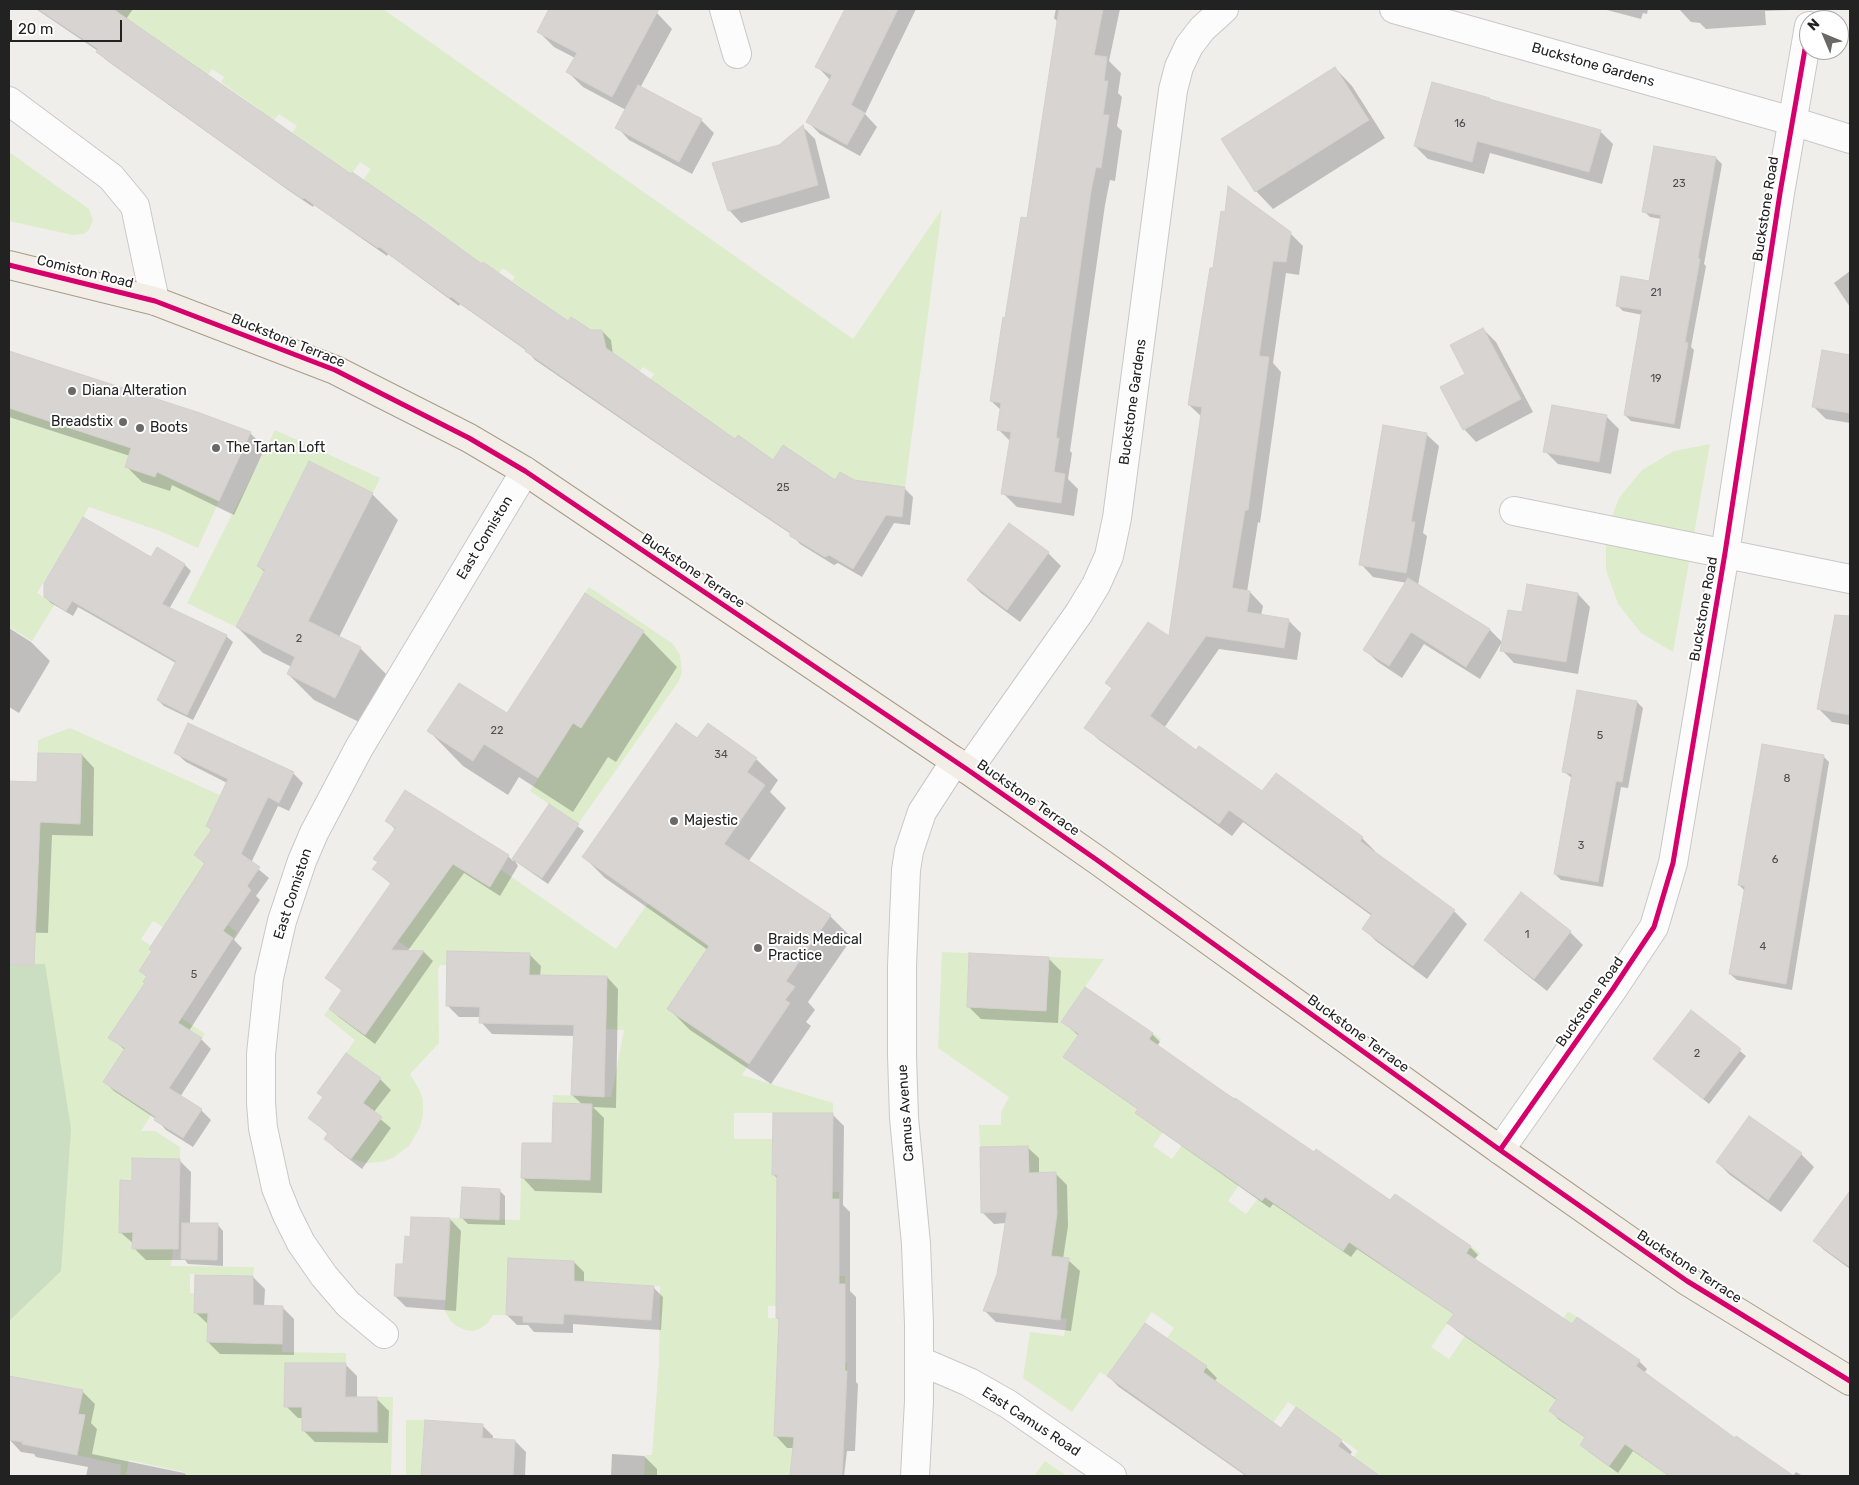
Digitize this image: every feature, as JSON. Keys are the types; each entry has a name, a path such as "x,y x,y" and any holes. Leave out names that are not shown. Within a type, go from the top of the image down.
{"main road":[{"name":"Comiston Road","path":"9,265 155,301"},
{"name":"Buckstone Terrace","path":"155,301 335,370 470,438 525,471 962,765 1687,1282 1850,1381"}],"street":[{"path":"724,9 737,54"},
{"name":"Buckstone Gardens","path":"962,765 1079,613 1096,585 1109,556 1117,518 1173,90 1179,67 1189,46 1202,29 1224,9"},
{"name":"Buckstone Gardens","path":"1394,9 1850,139"},
{"name":"Buckstone Road","path":"1500,1150 1613,990 1654,927 1673,863 1725,553 1803,60"},
{"path":"9,101 111,177 135,206 155,301"},
{"name":"East Comiston","path":"384,1334 348,1304 324,1276 301,1243 276,1188 267,1151 261,1103 261,1054 270,978 284,913 314,833 359,748 525,471"},
{"name":"Buckstone Road","path":"1514,511 1850,579"},
{"name":"Camus Avenue","path":"915,1476 920,1361 916,1244 904,1118 902,1055 902,966 905,878 909,851 922,812 962,765"},
{"name":"East Camus Road","path":"920,1361 969,1382 1008,1404 1112,1476"}],"green space":[{"path":"119,9 383,9 853,339 942,209 905,487 886,485 828,492 783,445 745,502 737,497 763,459 650,380 654,374 643,367 626,390 602,346 604,340 602,334 589,332 571,317 567,322 526,349 523,347 550,308 512,281 515,277 503,268 499,273 483,262 455,302 450,298 477,260 428,224 385,253 378,248 404,209 363,180 371,169 360,162 325,211 312,202 310,204 303,199 331,160 292,133 297,126 279,114 274,120 265,115 238,154 233,150 260,110 221,82 224,77 212,69 182,114 167,104 168,102 162,98 187,60 138,26 126,41 98,49 93,46"},
{"path":"9,152 89,209 93,220 89,230 84,234 73,235 9,221"},
{"path":"9,408 131,448 126,467 155,477 162,458 219,501 198,548 160,531 89,507 37,593 55,604 32,641 9,627"},
{"path":"275,430 380,478 373,493 309,461 257,566 265,570 236,627 187,603"},
{"path":"1710,444 1673,652 1641,633 1618,604 1606,570 1606,533 1619,498 1642,470 1674,451"},
{"path":"589,587 673,644 680,655 682,672 679,681 578,824 530,791 573,723 581,728 644,632 585,593"},
{"path":"70,728 220,795 206,826 246,844 241,854 209,833 194,855 209,865 191,892 231,920 228,925 237,932 233,938 179,902 163,927 153,921 141,939 151,946 149,948 152,951 139,971 147,977 144,982 175,1003 170,1010 205,1034 202,1038 137,995 109,1038 125,1048 103,1082 152,1114 141,1131 155,1131 180,1147 180,1159 132,1158 132,1181 120,1181 119,1232 133,1232 133,1249 173,1249 171,1266 254,1267 253,1276 190,1274 190,1293 195,1293 194,1313 208,1313 207,1342 282,1344 282,1352 346,1353 346,1363 302,1363 302,1431 379,1432 377,1397 393,1397 391,1476 184,1476 184,1472 129,1460 126,1476 120,1476 121,1465 77,1455 85,1415 78,1414 82,1390 12,1377 9,1391 9,1256 10,1319 45,964 9,964 9,920 36,920 39,847 9,845 9,822 80,823 82,754 38,753 38,740"},
{"path":"395,827 489,887 500,869 616,949 648,903 712,861 749,1064 742,1075 833,1103 833,1113 734,1113 734,1139 772,1139 772,1174 802,1175 802,1192 839,1192 839,1199 777,1199 776,1259 806,1276 845,1276 845,1284 782,1284 781,1306 768,1306 768,1318 781,1318 847,1363 847,1371 777,1368 774,1436 844,1440 843,1454 793,1452 790,1476 644,1476 645,1455 652,1455 659,1362 660,1286 619,1284 616,1318 564,1314 573,1287 574,1261 544,1260 543,1274 507,1273 506,1315 493,1315 488,1323 473,1331 456,1326 450,1320 445,1311 445,1300 451,1218 520,1220 521,1178 590,1180 592,1105 553,1103 553,1095 611,1097 624,1030 606,1029 607,976 550,975 548,1022 527,1024 529,953 462,966 440,965 438,969 439,1043 410,1074 423,1100 420,1127 409,1146 393,1158 381,1162 366,1163 351,1159 381,1117 363,1103 381,1078 346,1053 355,1040 324,1015 329,1009 365,1035 420,956 365,919 371,911 403,934 445,875 390,835"},
{"path":"942,952 969,953 967,1007 1046,1011 1049,957 1104,959 1061,1022 1079,1034 1063,1057 1153,1033 1161,1039 1137,1074 1163,1132 1153,1146 1172,1159 1182,1145 1187,1148 1226,1093 1234,1098 1213,1128 1239,1185 1228,1201 1246,1214 1301,1143 1343,1250 1382,1194 1390,1200 1383,1242 1409,1203 1417,1209 1380,1264 1434,1300 1471,1246 1480,1253 1475,1259 1486,1267 1431,1347 1449,1359 1465,1336 1563,1319 1568,1311 1577,1317 1536,1376 1561,1394 1549,1412 1570,1426 1617,1393 1580,1444 1609,1466 1625,1444 1667,1474 1710,1433 1680,1476 1380,1476 1359,1461 1349,1476 1340,1476 1358,1451 1288,1402 1256,1447 1215,1382 1182,1430 1169,1420 1207,1366 1167,1338 1174,1328 1152,1312 1107,1376 1100,1372 1072,1412 1023,1378 1030,1332 1064,1336 1067,1319 1060,1318 1069,1259 1051,1256 1052,1247 1002,1248 1004,1233 1010,1235 1056,1172 1029,1173 1028,1146 980,1147 979,1125 1001,1125 1001,1112 1009,1097 938,1048"},
{"path":"9,964 45,964 71,1129 61,1271 10,1320"},
{"path":"406,1420 425,1420 421,1476 406,1476"},
{"path":"1045,1461 1067,1476 1034,1476"}],"building":[{"path":"38,9 113,9 351,174 352,172 482,264 483,262 568,321 571,317 591,330 602,330 606,348 735,439 738,435 773,460 783,445 835,480 840,472 854,480 905,487 902,517 886,515 853,569 829,555 825,557 790,536 790,532 525,351 526,349 379,247 278,182 96,52 98,49"},
{"path":"549,9 659,9 612,97 566,72 577,53 537,32"},
{"path":"845,9 898,9 851,105 865,113 847,145 806,122 832,75 815,67"},
{"path":"1059,9 1103,9 1094,55 1107,57 1104,81 1108,81 1103,115 1109,115 1101,168 1096,167 1091,191 1056,438 1059,438 1054,472 1065,474 1061,503 1001,494 1011,432 997,430 1001,403 990,401 1021,217 1027,218"},
{"path":"1335,67 1369,120 1255,192 1221,139"},
{"path":"1432,82 1601,130 1589,172 1477,141 1472,162 1414,146"},
{"path":"638,85 702,119 679,162 615,128"},
{"path":"803,125 818,185 728,211 712,163 779,145"},
{"path":"1654,146 1716,157 1698,258 1700,259 1685,342 1688,343 1674,424 1624,415 1642,310 1616,306 1621,276 1649,281 1661,215 1642,212"},
{"path":"1228,186 1291,232 1286,262 1273,261 1259,356 1269,357 1248,510 1245,510 1232,588 1250,591 1247,612 1289,619 1284,648 1206,636 1150,716 1196,750 1199,746 1262,791 1276,773 1363,837 1360,841 1455,910 1413,966 1362,929 1372,914 1229,810 1219,824 1084,728 1112,688 1105,683 1148,622 1169,636 1202,407 1188,405 1210,268 1213,268 1221,211 1225,212"},
{"path":"1483,328 1521,399 1463,430 1440,387 1465,374 1450,345"},
{"path":"1822,350 1850,355 1850,413 1812,407"},
{"path":"9,351 200,413 251,432 219,501 157,472 155,477 125,467 131,448 9,408"},
{"path":"1552,405 1607,415 1599,462 1543,452"},
{"path":"1383,425 1427,433 1411,522 1415,522 1406,573 1359,565"},
{"path":"309,461 373,493 308,621 361,647 335,698 287,674 295,657 236,627 265,570 257,566"},
{"path":"83,517 151,557 157,547 185,564 162,604 227,635 187,715 157,700 176,661 72,601 66,611 44,597 44,583"},
{"path":"1009,523 1049,552 1007,610 967,580"},
{"path":"1408,578 1490,629 1466,667 1411,632 1389,666 1363,650"},
{"path":"1527,584 1578,593 1566,662 1500,651 1508,610 1522,612"},
{"path":"585,593 644,631 581,728 573,723 538,778 484,744 473,761 427,731 459,683 507,713"},
{"path":"1835,615 1850,616 1850,715 1817,709"},
{"path":"1577,690 1637,701 1622,782 1616,781 1598,882 1554,874 1572,774 1562,772"},
{"path":"188,723 294,772 279,803 268,797 241,854 260,867 247,886 251,890 223,931 233,938 178,1023 202,1038 169,1088 202,1109 183,1138 154,1120 156,1117 103,1082 125,1048 108,1038 145,983 143,982 147,976 139,971 152,951 149,949 205,863 194,855 212,829 206,826 228,779 174,753"},
{"path":"676,723 697,738 708,723 757,758 747,772 765,785 724,844 831,915 786,981 795,987 785,1000 790,1003 749,1064 667,1009 709,946 582,857"},
{"path":"1762,744 1824,755 1786,984 1729,974 1745,886 1738,885"},
{"path":"38,753 82,754 80,824 40,822 34,965 9,965 9,781 37,782"},
{"path":"405,790 509,855 490,887 453,864 391,950 424,951 365,1035 329,1009 342,990 325,978 391,883 372,869 378,862 373,859 396,828 385,821"},
{"path":"549,804 579,824 542,878 512,859"},
{"path":"1521,892 1571,931 1534,979 1484,940"},
{"path":"447,951 530,953 529,975 607,976 604,1097 571,1095 574,1025 479,1023 480,1007 446,1006"},
{"path":"969,953 1049,957 1046,1011 967,1007"},
{"path":"1085,987 1153,1033 1149,1039 1234,1099 1314,1152 1316,1149 1390,1200 1395,1194 1471,1246 1466,1253 1572,1324 1577,1317 1640,1360 1636,1366 1735,1438 1736,1436 1794,1476 1669,1476 1625,1444 1609,1466 1580,1445 1585,1437 1549,1411 1557,1399 1447,1323 1454,1314 1349,1242 1343,1251 1265,1197 1262,1201 1135,1113 1138,1109 1063,1057 1079,1034 1061,1022"},
{"path":"1691,1010 1741,1049 1703,1099 1653,1059"},
{"path":"346,1053 381,1078 363,1103 382,1117 351,1159 324,1139 328,1133 308,1118 323,1097 317,1093"},
{"path":"553,1103 592,1104 590,1180 521,1178 522,1143 552,1143"},
{"path":"773,1113 833,1113 832,1199 839,1199 839,1284 845,1284 845,1371 847,1371 842,1476 790,1476 794,1437 774,1436 779,1318 776,1318 777,1175 772,1175"},
{"path":"1749,1116 1802,1153 1768,1200 1716,1162"},
{"path":"1028,1146 1029,1173 1056,1172 1057,1214 1051,1256 1069,1258 1060,1320 983,1311 997,1274 1007,1212 981,1213 980,1147"},
{"path":"132,1158 180,1159 178,1249 132,1249 133,1232 119,1233 120,1180 132,1181"},
{"path":"462,1187 500,1189 499,1220 460,1218"},
{"path":"1850,1191 1850,1267 1813,1241"},
{"path":"411,1217 450,1218 445,1300 394,1296 396,1264 403,1264 405,1236 410,1237"},
{"path":"182,1223 218,1223 217,1260 181,1259"},
{"path":"508,1258 574,1261 574,1281 654,1286 651,1320 564,1314 563,1324 523,1322 523,1316 506,1315"},
{"path":"195,1275 253,1276 253,1305 283,1306 282,1344 207,1342 208,1313 194,1313"},
{"path":"1145,1323 1207,1366 1203,1372 1281,1428 1296,1407 1342,1440 1338,1446 1380,1476 1248,1476 1107,1376"},
{"path":"285,1363 346,1363 345,1397 377,1397 377,1432 302,1431 302,1407 284,1407"},
{"path":"9,1376 83,1390 78,1414 85,1415 77,1455 9,1440"},
{"path":"425,1420 483,1424 482,1438 515,1440 513,1476 421,1476"}],"cycle path":[{"path":"1500,1150 1654,927 1673,863 1725,553 1780,193 1803,60"},
{"path":"9,265 155,301 335,370 469,438 525,471 968,770 1097,860 1500,1150 1687,1281 1850,1381"}],"place":[{"name":"Diana Alteration","path":"72,391"},
{"name":"Breadstix","path":"123,422"},
{"name":"Boots","path":"140,428"},
{"name":"The Tartan Loft","path":"216,448"},
{"name":"Majestic","path":"674,821"},
{"name":"Braids Medical Practice","path":"758,948"}]}
